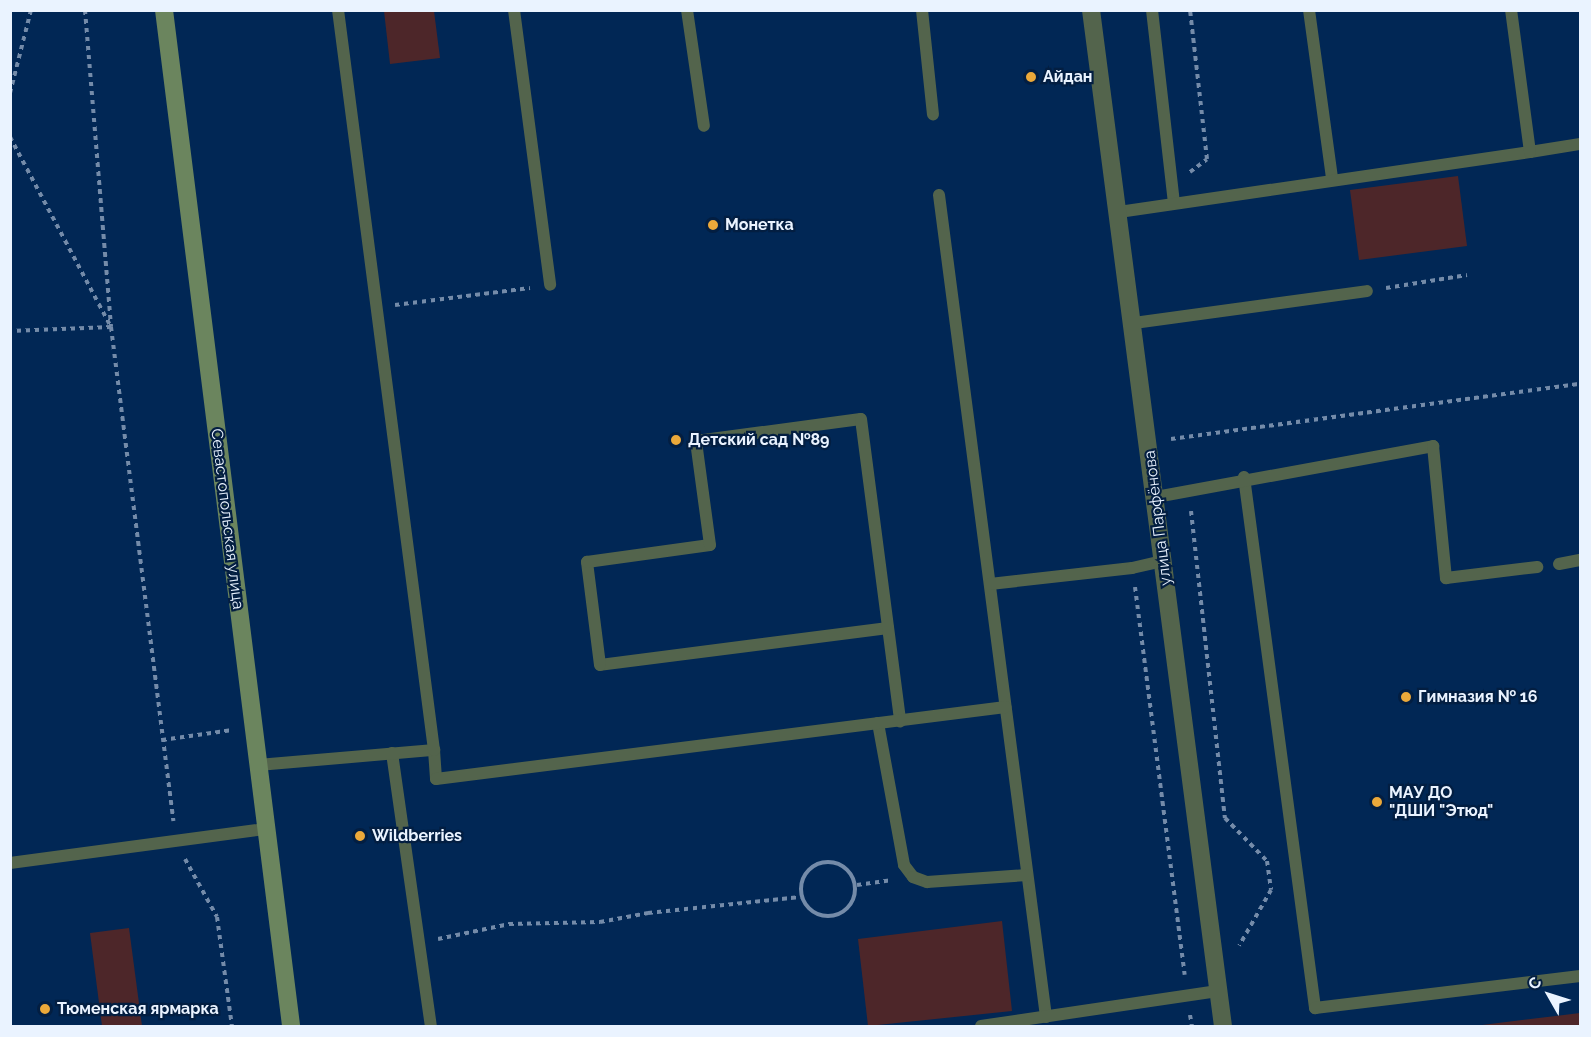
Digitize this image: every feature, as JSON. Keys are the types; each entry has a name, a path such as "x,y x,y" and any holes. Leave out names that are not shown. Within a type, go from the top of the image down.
{"street":[{"name":"Севастопольская улица","path":"164,10 291,1026"},
{"name":"улица Парфёнова","path":"1091,10 1134,323 1223,1026"}],"lane":[{"path":"338,10 436,779 1005,707"},
{"path":"514,10 550,285"},
{"path":"687,10 704,126"},
{"path":"922,10 933,114"},
{"path":"1152,10 1174,203"},
{"path":"1309,10 1332,179"},
{"path":"1511,10 1530,152"},
{"path":"1119,212 1581,144"},
{"path":"939,195 1046,1017"},
{"path":"1134,323 1368,291"},
{"path":"888,627 600,665 587,562 710,546 696,441 861,419 888,627 900,721"},
{"path":"1156,497 1244,477 1433,446 1446,578 1537,567"},
{"path":"1244,477 1315,1008 1581,976"},
{"path":"1559,564 1581,560"},
{"path":"990,584 1132,568 1163,561"},
{"path":"878,723 904,865 913,877 927,882 1027,874"},
{"path":"258,765 434,750"},
{"path":"393,753 431,1026"},
{"path":"10,863 266,829"},
{"path":"981,1026 1219,991"}],"path":[{"path":"10,93 31,10"},
{"path":"85,10 111,327 175,841 217,917 232,1026"},
{"path":"1172,186 1207,159 1190,10"},
{"path":"10,137 111,327"},
{"path":"1368,291 1467,275"},
{"path":"376,308 550,285"},
{"path":"10,331 111,327"},
{"path":"1170,450 1165,440 1581,384"},
{"path":"1189,491 1225,818 1267,861 1271,890 1238,942 1240,952"},
{"path":"1132,568 1192,1026"},
{"path":"162,740 254,727"},
{"path":"822,861 845,866 857,885 852,906 834,917 813,914 800,897 803,874 822,861"},
{"path":"857,885 913,877"},
{"path":"420,944 509,924 600,922 648,913 800,897"}],"shaded area":[{"path":"384,11 434,11 440,58 390,64"},
{"path":"1458,176 1467,246 1359,260 1350,190"},
{"path":"1002,921 1012,1011 868,1026 858,939"},
{"path":"129,928 142,1026 102,1026 90,933"},
{"path":"1580,1013 1580,1026 1474,1026"}],"place":[{"name":"Айдан","path":"1031,77"},
{"name":"Монетка","path":"713,225"},
{"name":"Детский сад №89","path":"676,440"},
{"name":"Гимназия № 16","path":"1406,697"},
{"name":"МАУ ДО \"ДШИ \"Этюд\"","path":"1377,802"},
{"name":"Wildberries","path":"360,836"},
{"name":"Тюменская ярмарка","path":"45,1009"}]}
